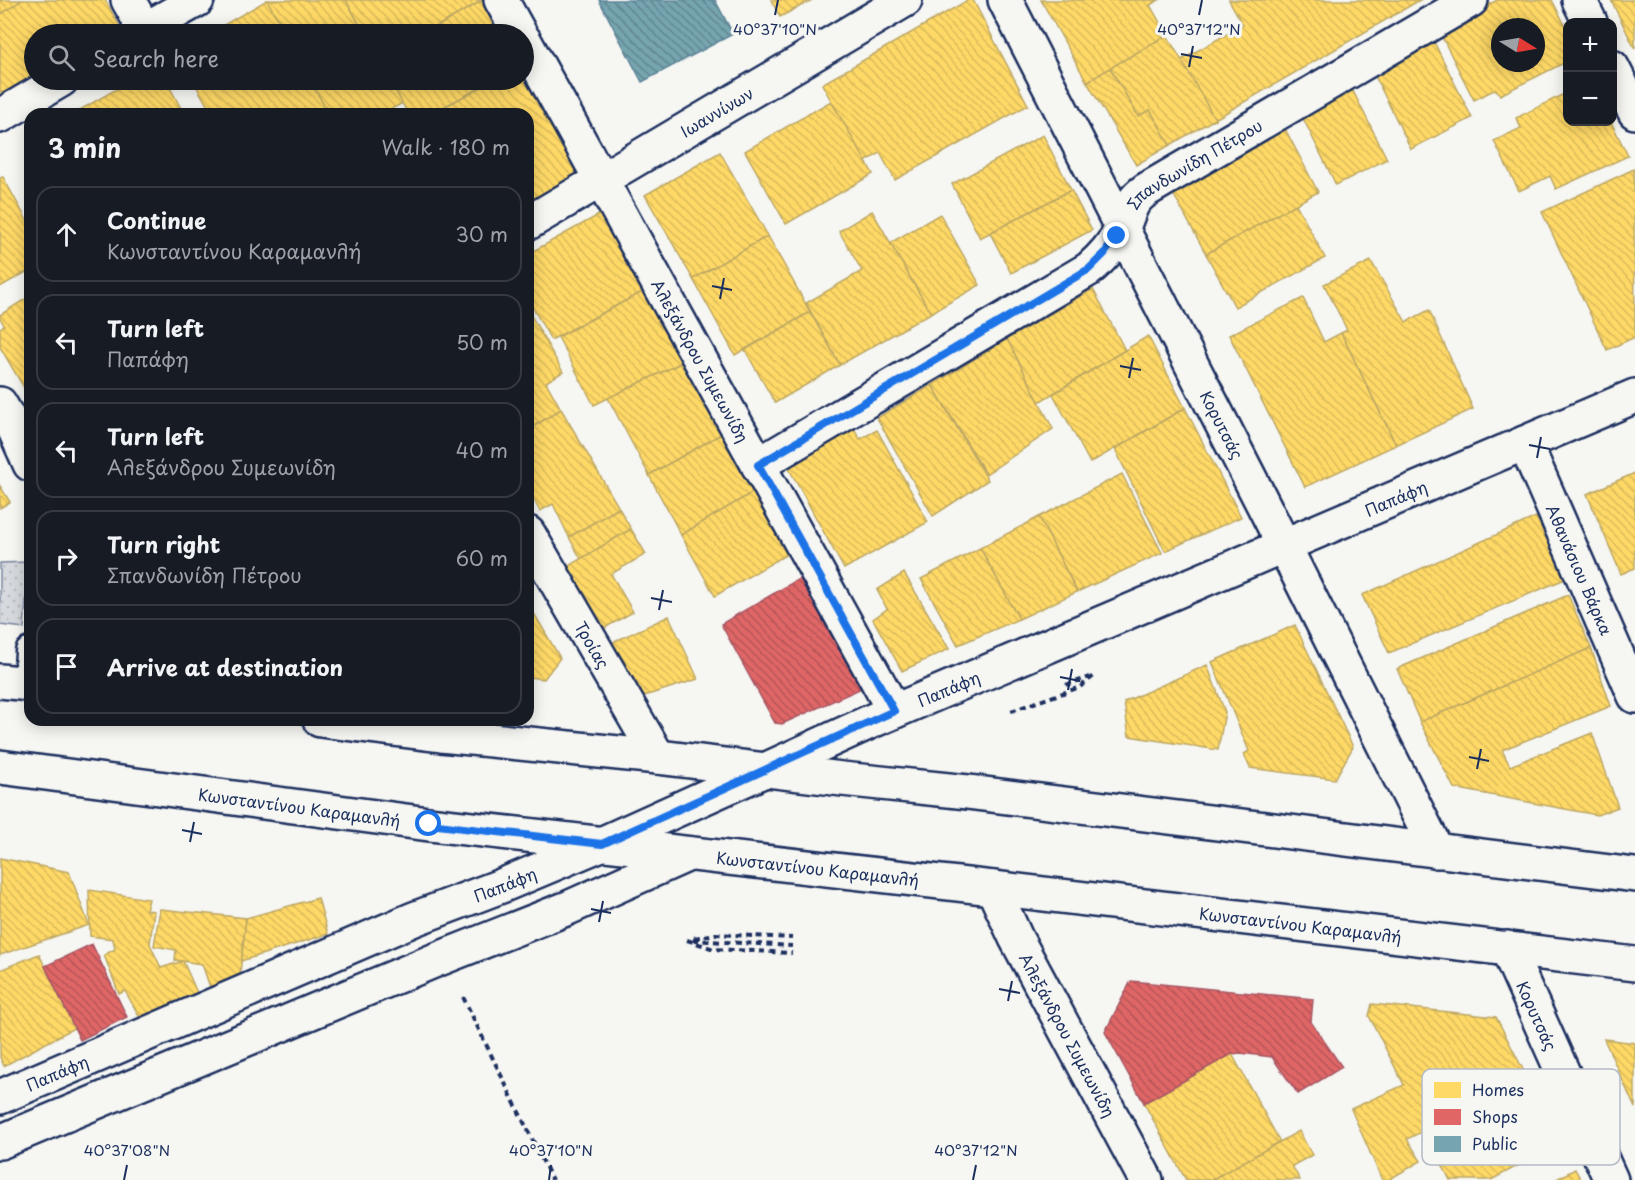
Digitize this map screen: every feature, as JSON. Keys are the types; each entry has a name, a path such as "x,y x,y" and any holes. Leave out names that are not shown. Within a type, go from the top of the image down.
{"street":[{"path":"128,0 138,24"},
{"path":"155,24 197,0"},
{"path":"501,0 514,24"},
{"name":"Ιωαννίνων","path":"534,219 905,0"},
{"name":"Κορυτσάς","path":"1005,0 1437,851"},
{"name":"Σπανδωνίδη Πέτρου","path":"758,465 1089,269 1104,254 1122,228 1129,208 1146,190 1471,0"},
{"path":"1579,0 1588,18"},
{"name":"Αλεξάνδρου Συμεωνίδη","path":"534,58 894,711"},
{"path":"1615,72 1635,112"},
{"path":"0,116 44,90"},
{"name":"Παπάφη","path":"0,1097 414,920 602,844 894,711 1635,396"},
{"path":"0,404 24,450"},
{"name":"Αθανάσιου Βάρκα","path":"1525,443 1635,696"},
{"name":"Τροίας","path":"534,543 658,757"},
{"path":"368,726 968,792 1635,875"},
{"name":"Κωνσταντίνου Καραμανλή","path":"0,767 429,824 1635,964"},
{"path":"0,1142 431,962 568,908 689,854"},
{"name":"Αλεξάνδρου Συμεωνίδη","path":"993,888 1016,938 1146,1180"},
{"name":"Κορυτσάς","path":"1507,948 1561,1069"},
{"name":"Κορυτσάς","path":"1604,1165 1611,1180"}],"path":[{"path":"1011,711 1080,687 1094,676"},
{"path":"687,940 715,934 792,938"},
{"path":"687,940 792,946"},
{"path":"687,940 714,949 792,953"},
{"path":"463,997 552,1180"}],"shaded area":[{"path":"24,562 24,628 0,625 0,563"}],"building: Homes":[{"path":"0,0 22,0 0,15"},
{"path":"22,0 105,0 118,24 24,24 24,82 3,95 0,91 0,15"},
{"path":"267,0 346,0 359,24 280,24"},
{"path":"267,0 280,24 225,24"},
{"path":"346,0 483,0 441,24 359,24"},
{"path":"485,0 498,24 441,24"},
{"path":"771,0 812,0 780,17"},
{"path":"968,0 973,0 1028,105 895,180 880,153 865,162 822,84"},
{"path":"1041,0 1159,0 1150,5 1167,35 1087,82"},
{"path":"1229,0 1420,0 1215,119 1181,60 1243,25"},
{"path":"1497,0 1552,0 1563,21 1563,64 1500,95 1496,89 1474,100 1440,33"},
{"path":"1611,0 1635,0 1635,49"},
{"path":"1167,35 1215,119 1170,145 1150,110 1138,116 1110,68"},
{"path":"1432,38 1472,118 1411,149 1373,72"},
{"path":"1110,68 1138,116 1150,110 1170,145 1136,165 1087,82"},
{"path":"1350,85 1387,159 1336,185 1301,114"},
{"path":"534,87 582,174 534,209 534,108 441,108 476,90 534,90"},
{"path":"115,90 171,90 181,108 83,108"},
{"path":"199,90 316,90 326,108 209,108"},
{"path":"316,90 396,90 403,103 393,108 326,108"},
{"path":"395,90 476,90 441,108 405,108"},
{"path":"1563,94 1563,126 1613,126 1628,156 1556,189 1550,176 1519,191 1494,141 1521,128 1516,118"},
{"path":"831,101 873,174 786,224 745,151"},
{"path":"1282,123 1318,192 1206,254 1170,188"},
{"path":"1043,135 1071,190 980,238 952,184"},
{"path":"720,152 768,236 693,279 645,195"},
{"path":"1634,169 1635,337 1607,350 1542,212"},
{"path":"3,177 24,215 24,273 0,287 0,178"},
{"path":"1071,190 1092,230 1011,273 990,233"},
{"path":"1296,204 1325,258 1235,307 1206,254"},
{"path":"872,211 931,313 840,365 806,303 862,271 839,231"},
{"path":"604,212 646,290 551,340 534,310 534,251"},
{"path":"940,214 980,285 931,313 890,243"},
{"path":"768,236 810,312 735,355 693,279"},
{"path":"1371,261 1406,322 1429,310 1473,409 1396,445 1341,333 1347,330 1324,284"},
{"path":"1093,289 1125,350 1039,402 1007,339"},
{"path":"646,290 685,361 594,405 558,337"},
{"path":"1303,298 1324,342 1341,333 1396,445 1305,487 1229,335"},
{"path":"24,300 24,388 0,347 0,328 4,325 0,315"},
{"path":"810,312 840,365 775,403 745,350"},
{"path":"534,321 563,372 546,382 561,409 534,426"},
{"path":"1148,336 1185,408 1090,463 1053,394"},
{"path":"1007,339 1053,429 986,474 932,385"},
{"path":"685,361 723,433 649,475 608,398"},
{"path":"932,385 988,480 933,516 877,418"},
{"path":"1185,408 1241,517 1165,551 1115,449"},
{"path":"561,409 619,508 569,537 553,504 540,511 534,500 534,426"},
{"path":"854,428 860,439 877,430 928,522 844,569 787,465"},
{"path":"723,433 755,491 681,535 649,475"},
{"path":"1635,473 1635,568 1621,574 1587,494"},
{"path":"1122,474 1162,553 1077,592 1039,517"},
{"path":"0,486 10,502 0,508"},
{"path":"755,491 789,553 715,596 681,535"},
{"path":"619,508 631,529 581,559 569,537"},
{"path":"1039,517 1077,592 1019,619 980,548"},
{"path":"1536,517 1565,579 1389,653 1362,595"},
{"path":"631,529 646,554 611,574 633,612 601,630 565,568"},
{"path":"980,548 1019,619 958,645 921,579"},
{"path":"904,573 949,649 902,671 873,619 887,609 877,590"},
{"path":"1568,595 1591,648 1420,722 1397,669"},
{"path":"534,613 560,658 544,679 534,678"},
{"path":"669,616 698,679 641,697 611,643"},
{"path":"1295,625 1353,747 1335,779 1250,768 1244,754 1249,751 1212,662"},
{"path":"1591,648 1611,706 1502,750 1510,766 1592,733 1618,807 1597,815 1454,788 1420,722"},
{"path":"1207,665 1225,712 1218,750 1129,736 1124,702"},
{"path":"0,858 69,872 89,925 0,955"},
{"path":"89,890 149,899 146,910 154,911 150,944 161,968 183,961 198,995 142,1021 125,991 119,994 104,955 115,949 113,939 90,936"},
{"path":"318,898 328,934 241,961 246,918"},
{"path":"160,909 246,918 238,992 212,993 202,964 175,960 176,950 154,946"},
{"path":"39,954 74,1028 4,1066 0,1057 0,970"},
{"path":"1372,1004 1496,1017 1523,1069 1422,1069 1422,1132 1407,1139 1421,1161 1388,1180 1382,1180 1351,1109 1404,1085 1369,1016"},
{"path":"1604,1039 1635,1043 1635,1108 1620,1075 1620,1069 1617,1069"},
{"path":"1232,1054 1280,1142 1211,1180 1186,1180 1144,1103"},
{"path":"1299,1131 1312,1155 1292,1166 1300,1180 1211,1180"},
{"path":"1442,1165 1519,1165 1491,1180 1450,1180"},
{"path":"1575,1169 1581,1180 1555,1180"}],"building: Shops":[{"path":"802,577 862,688 782,724 775,723 721,624"},
{"path":"92,944 127,1017 80,1040 45,966"},
{"path":"1131,981 1313,999 1311,1022 1342,1067 1298,1094 1272,1057 1232,1054 1144,1103 1105,1032"}],"building: Public":[{"path":"599,0 715,0 733,34 642,82"}],"route":[{"path":"429,824 602,844 894,711 758,465 1089,269 1117,236"}]}
